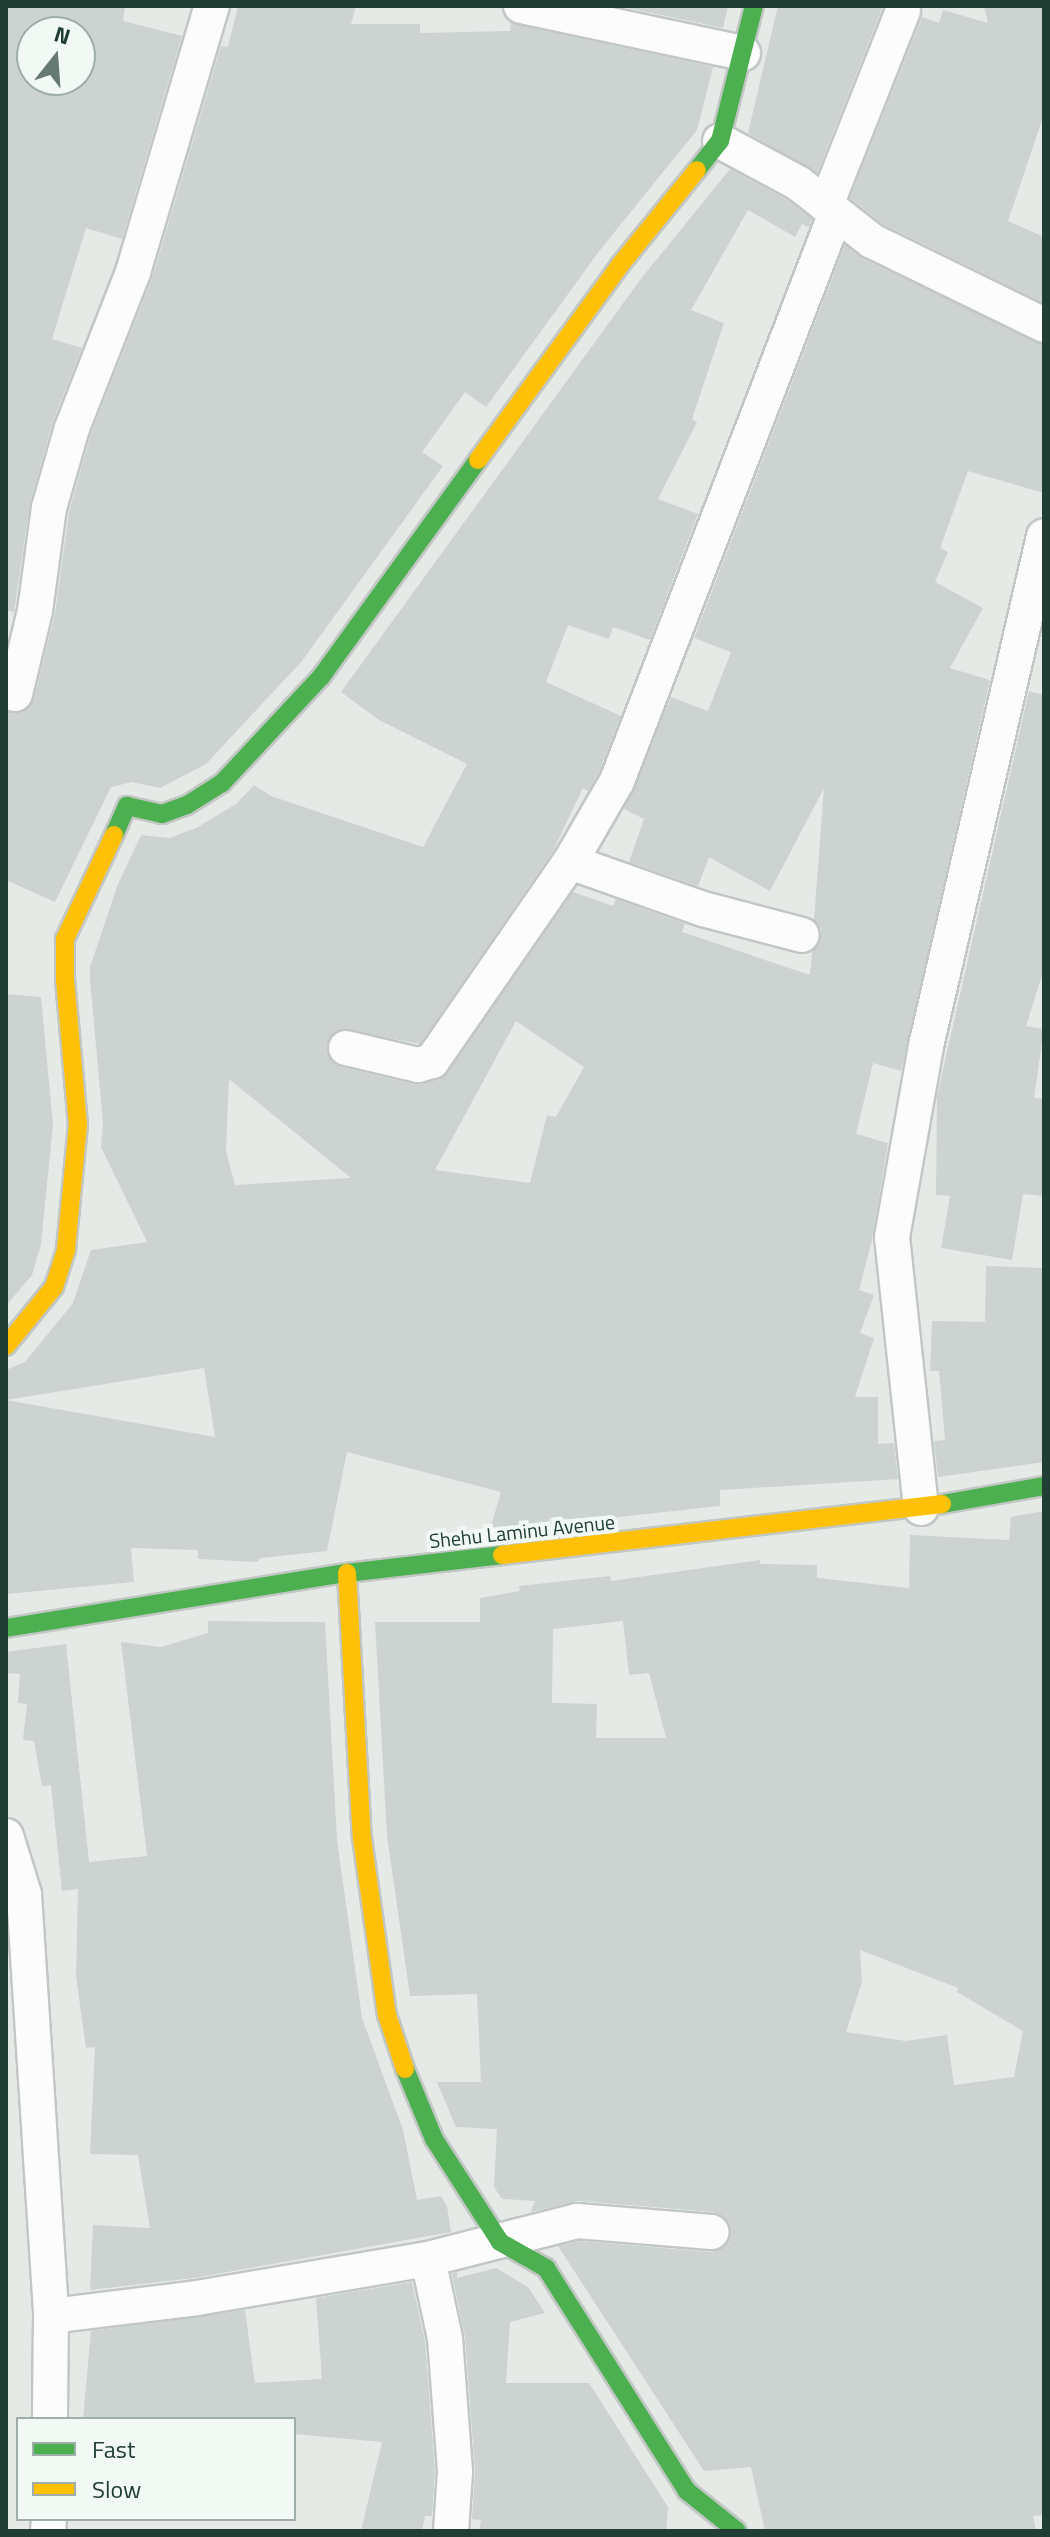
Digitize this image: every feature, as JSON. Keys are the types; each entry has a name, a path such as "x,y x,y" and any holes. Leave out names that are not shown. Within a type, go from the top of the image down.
{"street":[{"path":"15,694 35,611 49,508 72,428 133,272 212,6"},
{"path":"521,6 743,53"},
{"path":"6,1346 54,1287 66,1249 78,1125 65,980 65,939 127,806 162,814 187,805 222,783 321,677 620,265 720,141 754,6"},
{"path":"346,1048 418,1065 432,1061 570,862 617,781 903,11"},
{"path":"720,141 798,183 872,241 1044,325"},
{"path":"921,1508 892,1237 926,1046 1044,536"},
{"path":"570,862 703,909 802,935"},
{"name":"Shehu Laminu Avenue","path":"6,1628 347,1573 921,1508 1044,1486"},
{"path":"347,1573 362,1838 387,2015 434,2139 500,2242 546,2268 687,2491 737,2531"},
{"path":"6,1836 24,1894 51,2316 50,2417"},
{"path":"51,2316 197,2298 428,2259 577,2221 712,2232"},
{"path":"428,2259 445,2338 455,2472 451,2531"}],"building":[{"path":"6,6 125,6 123,21 182,36 122,239 86,228 52,339 82,348 53,421 30,503 14,612 6,610"},
{"path":"238,6 356,6 351,24 420,24 420,33 510,31 511,23 713,67 697,130 600,250 486,407 465,392 422,452 443,466 302,661 206,764 160,788 132,782 111,787 55,902 6,880 6,711 21,713 34,699 55,614 69,512 91,434 152,279 221,46 228,47"},
{"path":"618,6 728,6 723,28"},
{"path":"778,6 883,6 817,173 748,133"},
{"path":"984,6 1044,6 1044,114 1008,221 1044,237 1044,303 883,224 850,198 922,17 939,23 943,10 988,23"},
{"path":"730,169 787,200 812,219 809,227 802,224 795,237 748,210 691,310 724,323 692,419 697,422 658,499 698,514 650,640 613,627 609,639 568,625 546,682 621,716 599,772 588,791 583,788 553,851 420,1044 341,1029 331,1035 327,1053 332,1062 341,1067 413,1084 438,1080 448,1072 573,892 613,906 616,899 685,924 682,932 810,975 812,952 821,939 821,929 814,920 824,788 770,891 709,857 698,886 629,862 644,819 624,809 671,697 708,711 731,652 694,638 845,245 863,259 1044,345 1044,493 968,471 940,548 948,552 935,582 983,608 950,668 990,680 901,1071 873,1063 856,1134 888,1143 872,1240 859,1290 874,1295 860,1333 874,1338 855,1397 878,1397 878,1444 894,1443 898,1479 720,1490 720,1506 591,1520 550,1518 548,1525 504,1530 491,1526 501,1492 347,1452 327,1551 261,1558 257,1562 198,1559 198,1550 131,1548 134,1582 6,1594 6,1400 6,1370 25,1362 73,1303 91,1250 147,1242 101,1147 103,1123 90,979 90,967 118,884 141,835 170,838 196,828 236,804 254,785 271,796 423,847 467,764 379,720 341,692 640,280","holes":["516,1021 584,1067 556,1117 547,1115 530,1183 435,1170","229,1079 351,1178 235,1185 226,1151","204,1368 215,1437 6,1400"]},
{"path":"1029,691 1044,695 1044,969 1026,1026 1044,1029 1034,1098 1043,1099 1044,1196 1023,1194 1012,1260 941,1248 950,1196 936,1195 937,1096"},
{"path":"6,994 41,997 53,1125 41,1244 32,1275 6,1306"},
{"path":"986,1266 1044,1268 1044,1462 938,1477 934,1441 945,1440 939,1371 930,1371 932,1321 985,1322"},
{"path":"1044,1511 1044,2515 1033,2516 1036,2531 765,2531 751,2467 704,2471 558,2246 579,2241 711,2252 729,2243 730,2223 714,2212 579,2201 531,2212 535,2201 502,2199 494,2187 497,2129 456,2127 437,2082 481,2082 477,1994 410,1996 387,1836 375,1622 480,1622 480,1598 520,1591 519,1586 610,1576 611,1581 760,1560 760,1564 817,1565 817,1578 909,1588 910,1535 1009,1540 1011,1517","holes":["623,1621 629,1675 649,1673 666,1738 596,1738 597,1704 552,1703 553,1629","860,1950 958,1988 957,1992 1023,2031 1014,2077 954,2085 947,2035 906,2041 846,2032 862,1982"]},
{"path":"208,1621 325,1622 337,1840 362,2018 403,2130 417,2200 441,2196 447,2206 451,2232 194,2278 90,2290 93,2225 150,2228 138,2155 90,2154 95,2047 86,2048 76,1976 78,1889 62,1891 51,1785 42,1786 34,1741 23,1740 27,1704 18,1703 20,1674 6,1673 6,1652 66,1644 89,1862 147,1856 121,1642 161,1647 208,1633"},
{"path":"496,2268 528,2287 545,2313 510,2322 506,2383 589,2383 668,2507 666,2531 479,2531 481,2520 472,2519 475,2471 465,2337 452,2274 457,2272 457,2278"},
{"path":"412,2282 425,2341 435,2472 432,2516 425,2516 422,2531 361,2531 382,2442 296,2434 296,2417 83,2417 91,2331 245,2310 255,2383 322,2379 316,2298"}],"traffic: fast":[{"path":"697,170 720,141 754,6"},
{"path":"114,835 127,806 162,814 187,805 222,783 321,677 478,460"},
{"path":"942,1504 1044,1486"},
{"path":"6,1628 347,1573 502,1555"},
{"path":"405,2069 434,2139 500,2242 546,2268 687,2491 737,2531"}],"traffic: slow":[{"path":"478,460 620,265 697,170"},
{"path":"6,1346 54,1287 66,1249 78,1125 65,980 65,939 114,835"},
{"path":"502,1555 942,1504"},
{"path":"347,1573 362,1838 387,2015 405,2069"}]}
